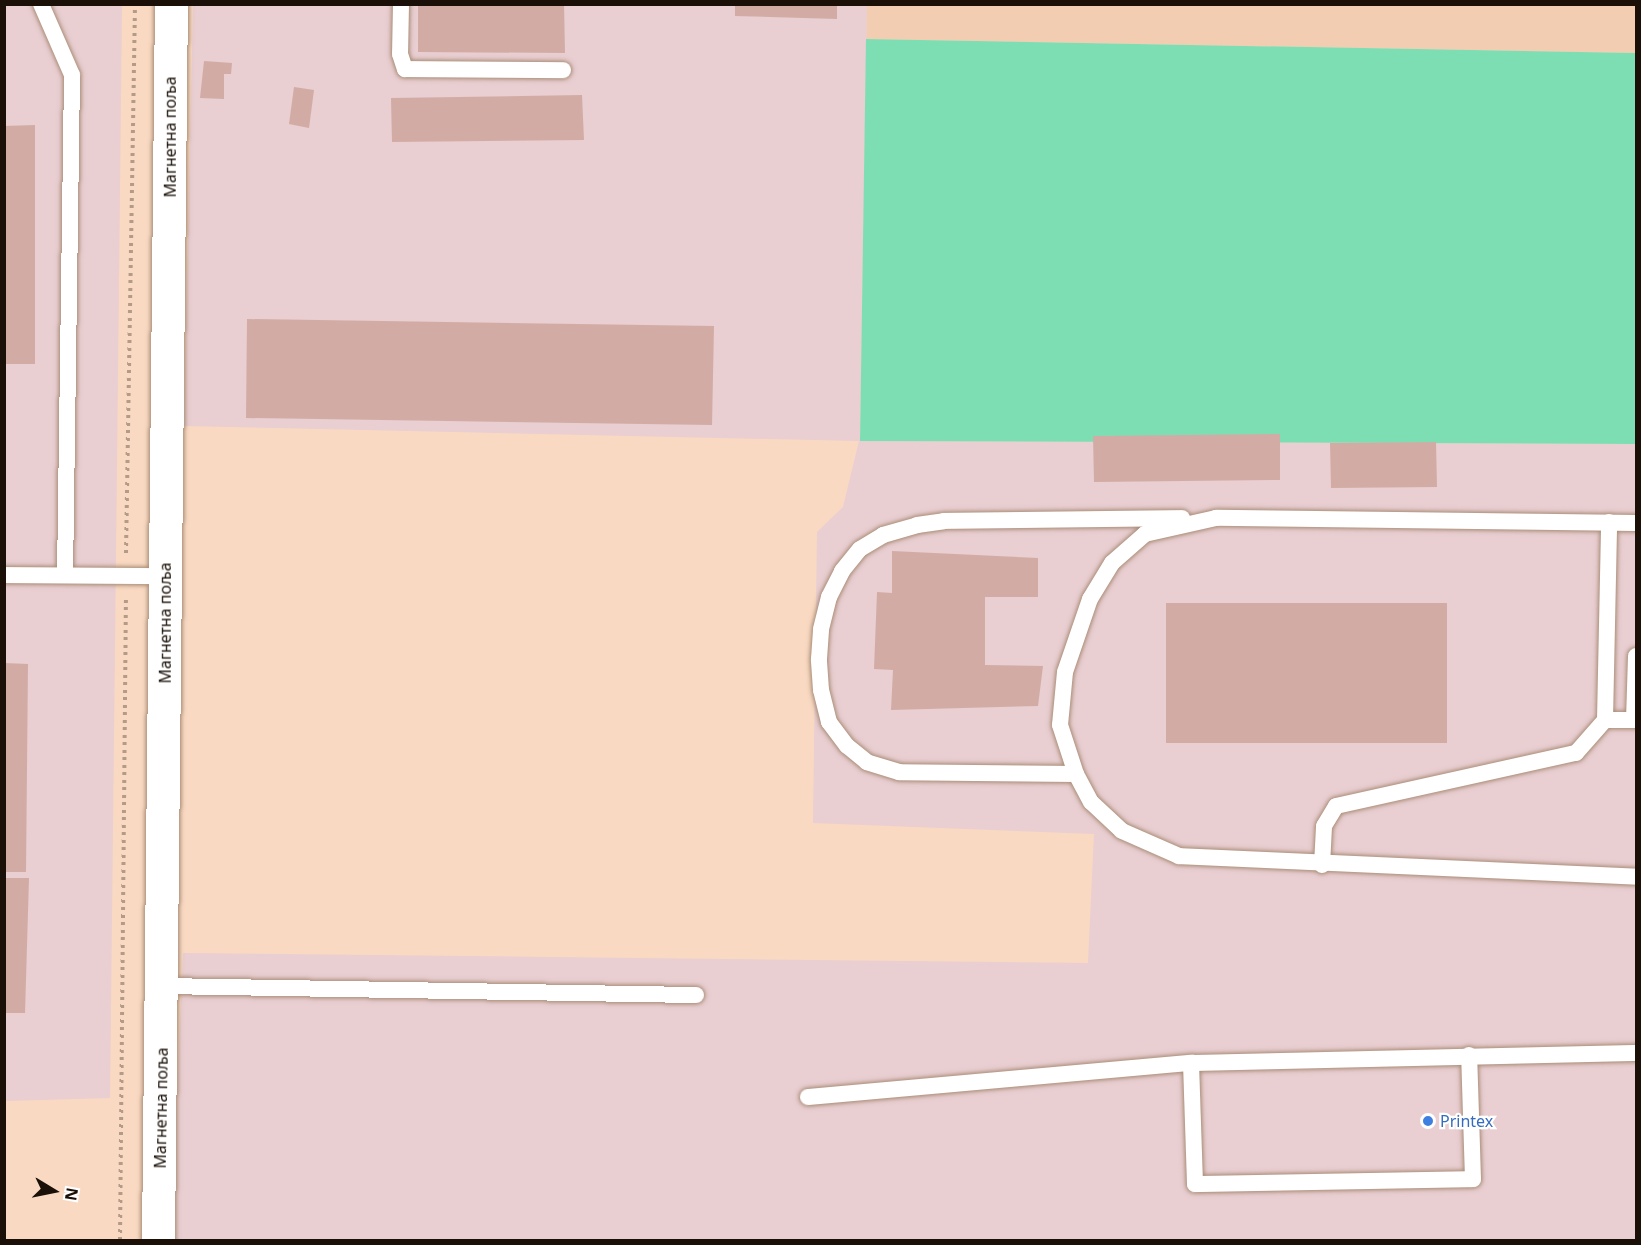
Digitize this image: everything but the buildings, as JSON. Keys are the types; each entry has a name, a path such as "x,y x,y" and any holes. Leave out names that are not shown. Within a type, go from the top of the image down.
{"street":[{"name":"Магнетна поља","path":"159,1240 171,4"}],"lane":[{"path":"41,4 72,75 65,574"},
{"path":"401,4 400,54 405,69 563,70"},
{"path":"1216,518 1145,534 1112,563 1090,599 1065,672 1060,725 1076,774 1091,802 1122,831 1179,856 1636,877"},
{"path":"1076,774 899,772 867,762 847,746 829,722 821,690 819,660 821,629 830,597 842,571 860,549 883,535 917,525 944,521 1216,518 1636,523"},
{"path":"1322,864 1324,826 1336,806 1576,753 1605,720 1609,522"},
{"path":"4,575 166,576"},
{"path":"1605,720 1635,720 1636,656"},
{"path":"162,986 696,995"},
{"path":"808,1097 1191,1063 1636,1053"},
{"path":"1191,1063 1195,1184 1473,1179 1469,1055"}],"path":[{"path":"120,1240 126,575 135,4"}],"shaded area":[{"path":"867,4 1636,5 1636,53 866,39"},
{"path":"4,5 122,5 110,1098 5,1101"},
{"path":"193,5 867,5 860,441 1636,444 1636,1240 171,1240 183,953 1088,963 1094,834 813,823 817,532 843,507 859,441 184,426"}],"green space":[{"path":"866,39 1636,53 1636,444 860,441"}],"place":[{"name":"Printex","path":"1428,1121"}]}
